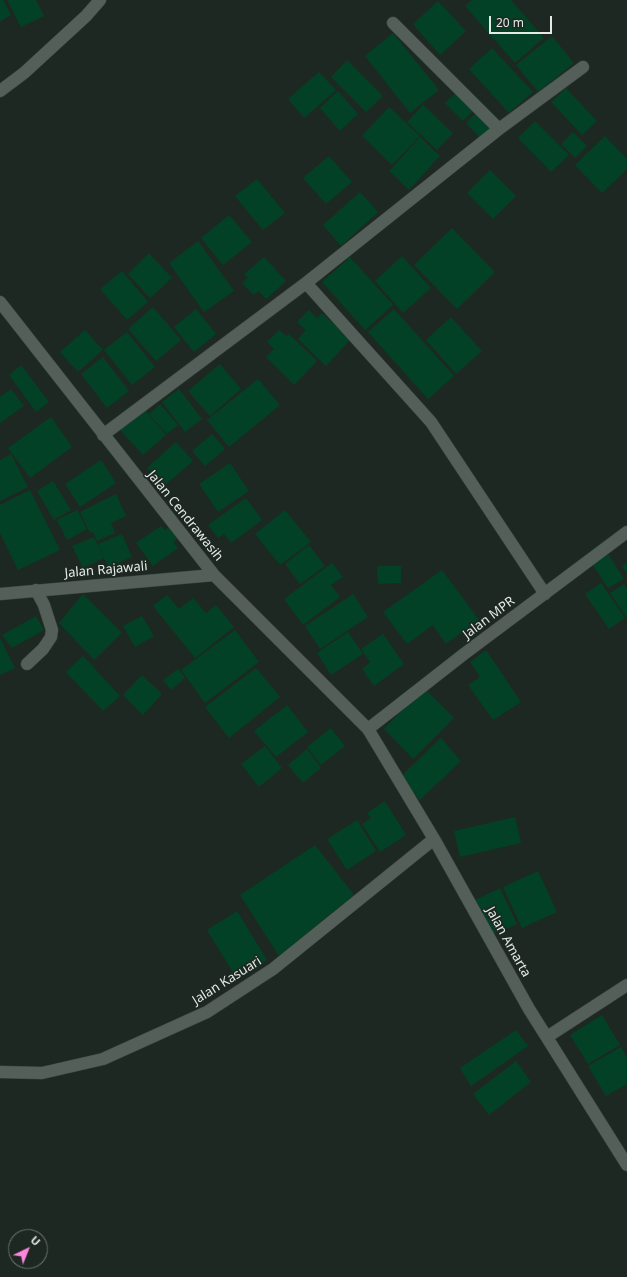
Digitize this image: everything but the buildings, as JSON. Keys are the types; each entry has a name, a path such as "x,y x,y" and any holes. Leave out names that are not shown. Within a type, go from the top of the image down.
{"street":[{"path":"0,91 24,73 86,16 100,0"},
{"path":"393,23 499,129"},
{"path":"103,435 306,283 499,129 582,67"},
{"path":"306,283 431,422 544,594"},
{"name":"Jalan Cendrawasih","path":"0,302 214,575 368,729"},
{"name":"Jalan MPR","path":"368,729 627,532"},
{"name":"Jalan Rajawali","path":"0,594 214,575"},
{"path":"27,664 43,649 51,637 52,630 44,605 36,590"},
{"name":"Jalan Amarta","path":"368,729 434,839 530,1009 627,1165"},
{"name":"Jalan Kasuari","path":"0,1072 42,1072 103,1059 207,1012 273,969 434,839"},
{"path":"547,1037 627,985"}]}
